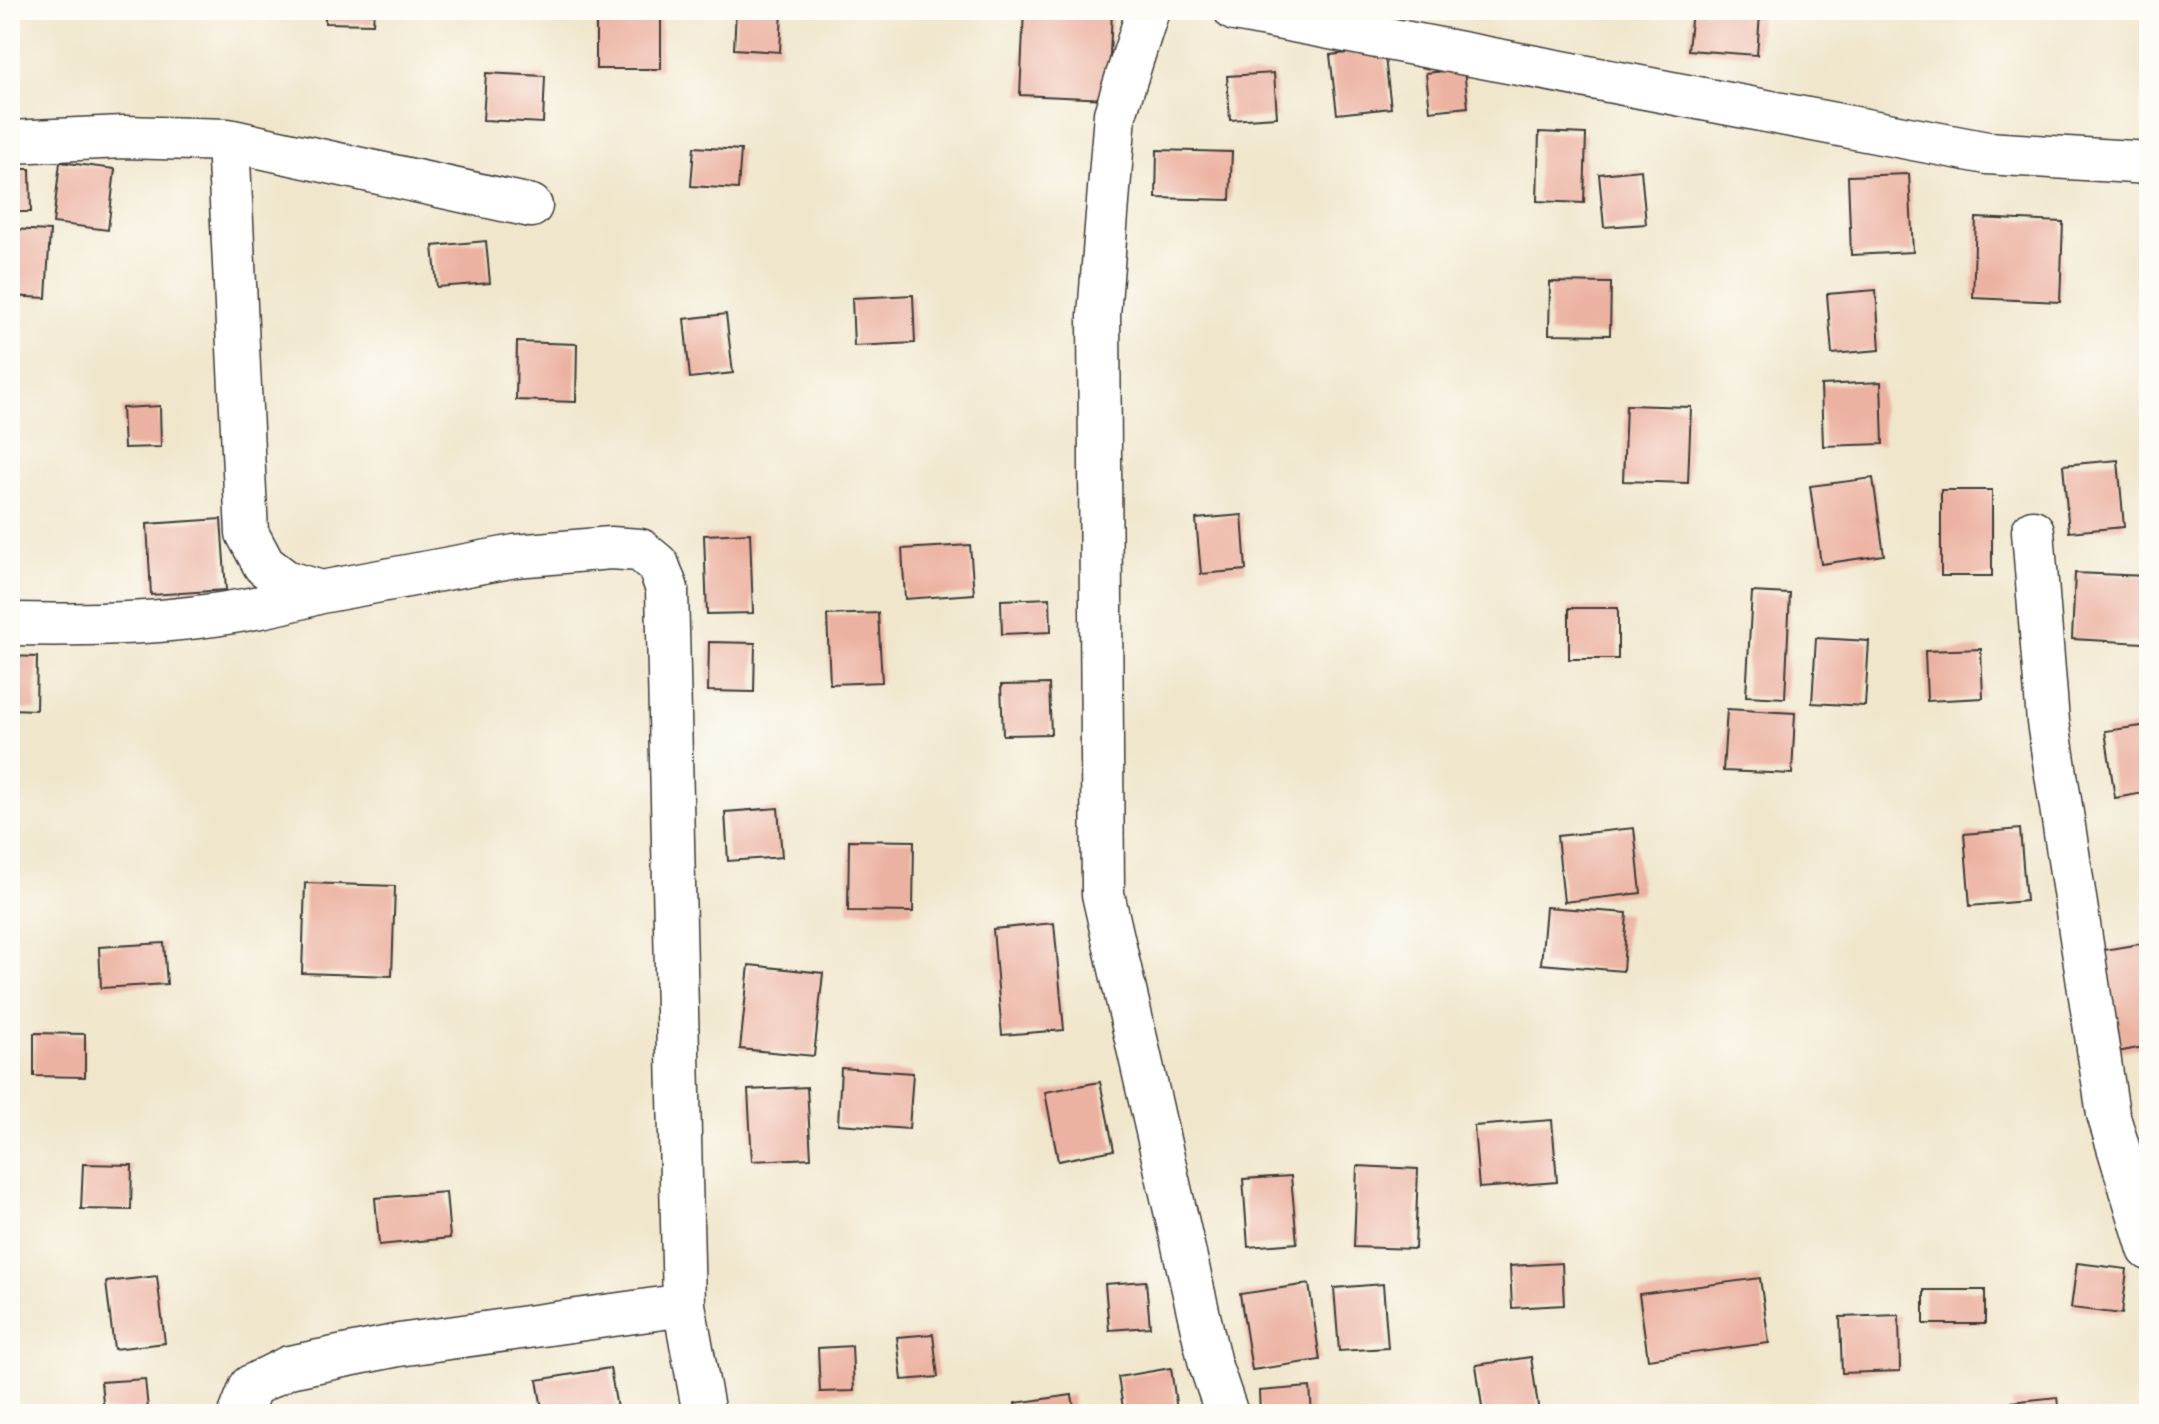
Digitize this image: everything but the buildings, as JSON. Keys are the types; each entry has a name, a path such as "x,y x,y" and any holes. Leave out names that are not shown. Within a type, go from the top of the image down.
{"street":[{"path":"1148,10 1115,114 1099,315 1103,894 1210,1364 1227,1414"},
{"path":"1235,10 1987,153 2149,163"},
{"path":"10,142 124,137 228,140 531,206"},
{"path":"228,140 247,533 264,565 285,581 321,592"},
{"path":"2033,531 2048,722 2108,1114 2149,1249"},
{"path":"10,624 149,624 258,610 321,592 515,556 611,548 640,550 658,565 667,589 684,1305 704,1414"},
{"path":"240,1414 251,1386 289,1367 399,1345 684,1305"}]}
